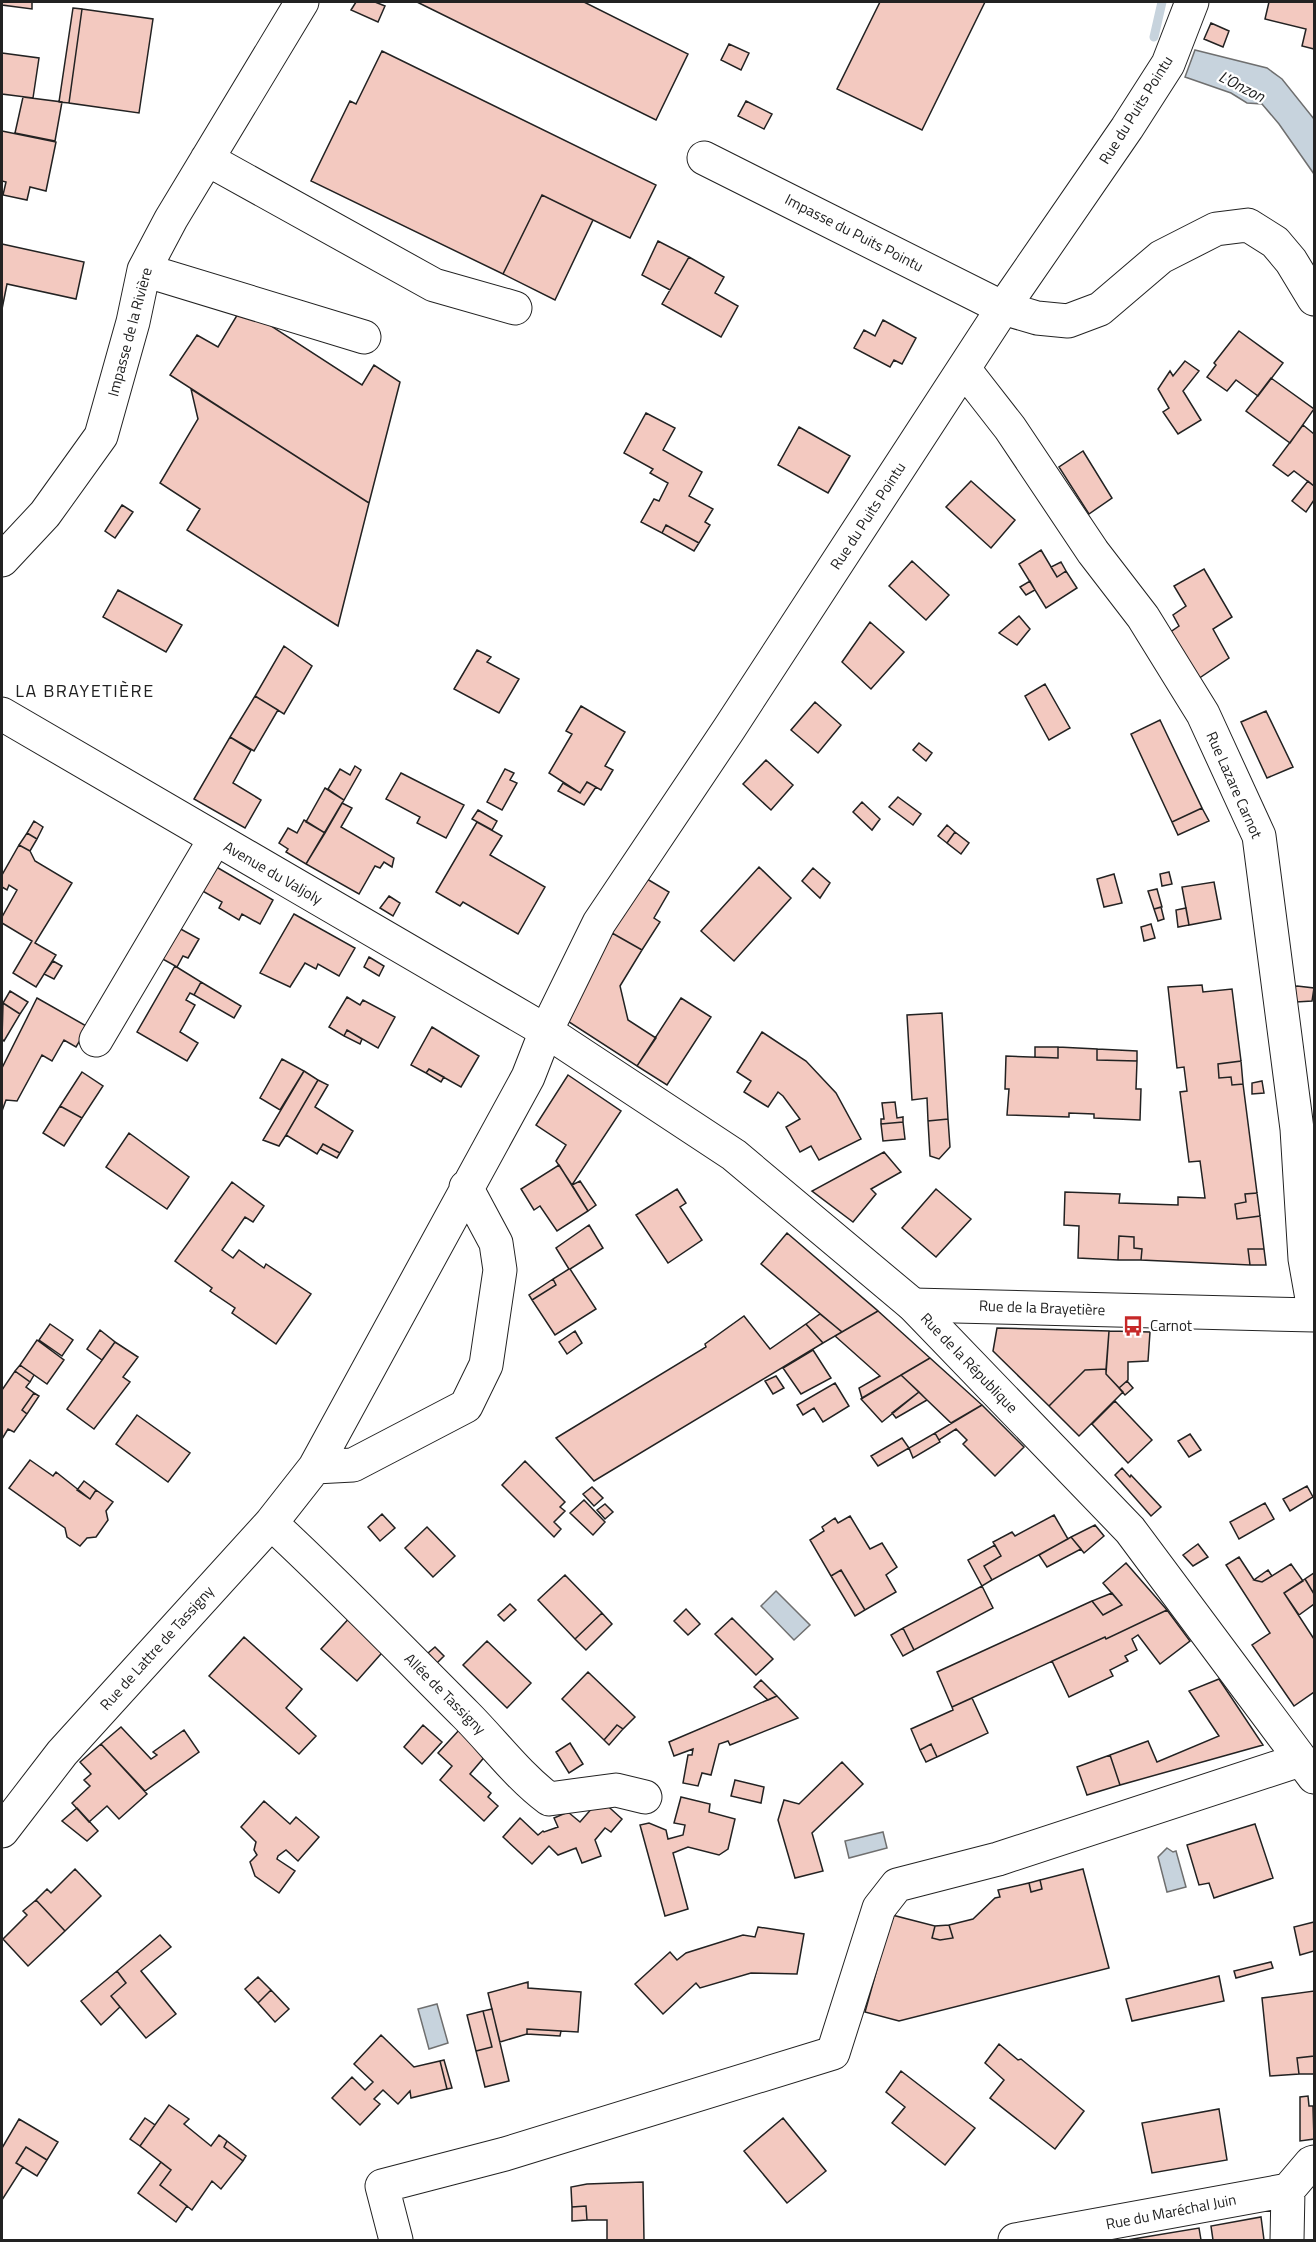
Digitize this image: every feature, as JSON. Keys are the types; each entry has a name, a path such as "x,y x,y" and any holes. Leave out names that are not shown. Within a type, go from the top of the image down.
{"street":[{"name":"Impasse de la Rivière","path":"2,560 45,514 101,436 133,322 144,270 171,219 302,2"},
{"name":"Rue du Puits Pointu","path":"546,1031 599,923 729,729 1004,308 1168,64 1192,2"},
{"name":"Impasse du Puits Pointu","path":"704,158 1004,308 1037,318 1068,321 1100,309 1161,257 1216,229 1248,225 1275,242 1291,261 1314,300"},
{"path":"207,159 434,285 515,308"},
{"path":"144,270 363,338"},
{"name":"Rue Lazare Carnot","path":"964,369 1011,428 1093,552 1143,617 1203,714 1259,836 1297,1129 1305,1259 1314,1310"},
{"name":"Avenue du Valjoly","path":"2,714 546,1031"},
{"path":"96,1040 215,839"},
{"name":"Rue de Lattre de Tassigny","path":"2,1831 62,1753 271,1523 315,1467 528,1077 546,1031"},
{"name":"Rue de la République","path":"546,1031 734,1155 913,1305 1130,1530 1307,1768"},
{"path":"315,1467 353,1466 465,1406 486,1365 500,1270 496,1243 466,1187"},
{"name":"Rue de la Brayetière","path":"913,1305 1314,1315"},
{"name":"Allée de Tassigny","path":"271,1523 492,1741 535,1788 549,1798 616,1790 645,1797"},
{"path":"396,2241 382,2186 504,2154 833,2053 879,1908 897,1885 998,1859 1307,1768"},
{"path":"1287,2241 1288,2190 1314,2162"},
{"name":"Rue du Maréchal Juin","path":"1015,2241 1288,2190"}],"water":[{"path":"1195,50 1267,68 1282,79 1314,119 1314,174 1262,104 1247,103 1231,93 1185,77"},
{"path":"776,1591 810,1625 794,1640 761,1606"},
{"path":"883,1832 887,1848 849,1858 845,1841"},
{"path":"1167,1848 1173,1852 1176,1851 1186,1887 1167,1892 1158,1857"},
{"path":"437,2004 448,2043 429,2049 418,2009"}],"building":[{"path":"2,2 32,2 32,9 2,5"},
{"path":"356,2 375,2 385,6 378,22 351,10"},
{"path":"417,2 584,2 688,54 656,120"},
{"path":"880,2 985,2 922,130 837,89"},
{"path":"1269,2 1314,2 1314,49 1302,46 1306,29 1265,19"},
{"path":"73,8 82,9 69,103 59,102"},
{"path":"82,9 153,19 139,113 69,103"},
{"path":"1211,23 1229,31 1223,47 1204,39"},
{"path":"729,44 749,53 741,70 721,60"},
{"path":"382,51 656,185 630,238 542,195 503,274 311,181 350,101 356,104"},
{"path":"2,53 39,58 33,98 2,94"},
{"path":"23,97 62,102 55,141 15,133"},
{"path":"746,101 772,114 764,129 738,116"},
{"path":"2,131 56,142 46,191 30,187 27,200 3,195 6,182 2,181"},
{"path":"542,195 593,220 555,300 503,274"},
{"path":"658,241 689,257 670,290 642,275"},
{"path":"2,244 84,262 76,299 7,284 2,309"},
{"path":"689,257 724,277 715,293 738,306 721,337 662,304"},
{"path":"242,307 362,385 374,365 400,382 369,503 170,375 197,335 218,347"},
{"path":"883,320 916,338 902,364 894,360 890,367 854,348 864,330 875,336"},
{"path":"1239,331 1283,363 1258,396 1236,380 1227,391 1207,377 1216,365 1214,363"},
{"path":"1185,361 1199,371 1183,391 1201,420 1178,434 1163,412 1169,408 1158,389 1170,371 1173,376"},
{"path":"1271,378 1314,409 1290,443 1246,411"},
{"path":"191,389 369,503 338,626 187,530 200,509 160,483 198,419"},
{"path":"646,413 675,428 663,450 702,472 689,496 713,509 705,522 710,525 699,543 666,525 662,533 641,522 654,499 659,501 668,483 650,473 653,469 624,453"},
{"path":"1303,425 1314,434 1314,486 1294,471 1288,476 1273,465"},
{"path":"799,427 850,456 828,493 778,465"},
{"path":"1083,451 1112,498 1089,514 1059,467"},
{"path":"971,481 1015,520 991,548 946,507"},
{"path":"1308,481 1314,486 1314,500 1306,512 1292,501"},
{"path":"122,505 133,512 115,538 105,531"},
{"path":"666,525 699,543 694,551 662,533"},
{"path":"1041,550 1057,577 1066,571 1077,588 1046,608 1019,564"},
{"path":"912,561 949,595 926,620 889,586"},
{"path":"1061,562 1066,571 1057,577 1051,567"},
{"path":"1204,569 1232,617 1213,629 1229,658 1195,681 1166,635 1179,626 1173,615 1186,606 1174,586"},
{"path":"1030,581 1035,590 1026,595 1020,587"},
{"path":"118,590 182,625 166,652 103,617"},
{"path":"1019,616 1030,629 1017,645 999,633"},
{"path":"870,622 904,652 871,689 842,662"},
{"path":"284,646 312,666 284,714 255,696"},
{"path":"477,650 491,657 487,662 519,679 499,713 454,689"},
{"path":"1045,684 1070,728 1049,740 1025,696"},
{"path":"255,696 278,710 254,751 230,737"},
{"path":"815,702 841,725 818,753 791,730"},
{"path":"581,706 625,732 605,766 613,770 601,790 587,782 580,793 549,773 572,734 566,731"},
{"path":"1266,711 1293,767 1267,778 1241,722"},
{"path":"1160,720 1202,808 1172,822 1131,734"},
{"path":"230,737 251,750 233,783 261,800 245,828 194,799"},
{"path":"919,743 932,753 926,761 913,750"},
{"path":"766,760 793,785 771,810 743,784"},
{"path":"355,766 361,770 344,800 328,789 340,769 350,775"},
{"path":"505,769 514,773 510,780 517,783 502,810 487,802"},
{"path":"401,773 464,805 446,838 417,823 420,817 386,799"},
{"path":"587,782 596,787 584,805 558,791 563,783 580,793"},
{"path":"325,788 344,800 325,833 306,822"},
{"path":"898,797 921,814 913,825 889,807"},
{"path":"862,802 880,819 872,830 853,812"},
{"path":"342,803 352,808 341,827 394,858 392,867 384,862 380,868 375,866 359,894 306,864"},
{"path":"1202,808 1209,821 1178,835 1172,822"},
{"path":"478,810 497,821 492,830 472,819"},
{"path":"304,820 325,833 306,864 286,852 288,849 279,843 288,828 297,833"},
{"path":"34,821 43,827 37,839 27,833"},
{"path":"477,822 502,836 490,855 545,887 518,934 463,902 460,906 436,892"},
{"path":"947,825 955,832 947,843 938,836"},
{"path":"955,832 969,843 961,854 947,843"},
{"path":"27,833 37,839 30,851 19,845"},
{"path":"19,845 30,851 35,861 72,883 35,943 56,955 36,987 13,973 32,941 2,923 2,917 17,890 9,885 7,890 2,887 2,875"},
{"path":"213,865 273,900 260,924 242,914 239,920 219,908 222,902 199,889"},
{"path":"759,867 791,898 734,961 701,931"},
{"path":"813,868 830,883 820,898 802,881"},
{"path":"1169,872 1172,884 1162,886 1160,874"},
{"path":"1114,874 1122,903 1104,907 1097,879"},
{"path":"642,876 669,892 654,918 660,922 642,950 612,933"},
{"path":"1214,882 1221,919 1189,925 1182,887"},
{"path":"1157,889 1162,907 1154,909 1148,891"},
{"path":"389,896 400,903 393,916 380,908"},
{"path":"1161,907 1164,919 1158,921 1154,909"},
{"path":"1186,908 1189,925 1178,927 1176,910"},
{"path":"294,914 355,948 339,976 318,964 316,969 305,963 290,987 260,973"},
{"path":"1151,924 1155,938 1144,941 1141,927"},
{"path":"177,927 199,939 188,958 183,956 177,967 159,957"},
{"path":"612,933 642,950 620,986 628,1020 656,1038 637,1066 566,1020"},
{"path":"369,957 384,966 379,976 364,967"},
{"path":"53,961 62,966 54,979 44,974"},
{"path":"175,966 201,982 194,995 190,993 186,1000 195,1005 180,1032 198,1043 187,1061 137,1032"},
{"path":"201,982 241,1006 234,1018 194,995"},
{"path":"1202,985 1203,992 1232,989 1241,1061 1218,1064 1219,1078 1231,1077 1232,1085 1243,1084 1257,1193 1245,1194 1246,1202 1235,1204 1237,1219 1260,1216 1264,1249 1248,1249 1250,1265 1141,1260 1142,1249 1134,1248 1134,1237 1119,1236 1118,1260 1078,1258 1079,1226 1064,1225 1065,1192 1120,1194 1119,1203 1178,1205 1178,1197 1205,1198 1200,1161 1189,1162 1180,1092 1187,1091 1184,1067 1177,1068 1168,987"},
{"path":"1294,987 1314,988 1312,1001 1296,1002"},
{"path":"10,991 28,1002 20,1014 3,1003"},
{"path":"347,997 360,1005 363,1000 395,1017 378,1048 347,1030 344,1036 329,1027"},
{"path":"37,998 88,1027 76,1047 64,1040 52,1061 42,1055 17,1101 6,1100 2,1111 2,1068"},
{"path":"681,998 711,1017 667,1085 637,1066"},
{"path":"3,1003 20,1014 4,1041 2,1039"},
{"path":"942,1013 948,1119 928,1121 927,1098 912,1100 907,1015"},
{"path":"432,1027 479,1056 461,1087 429,1069 426,1073 411,1065"},
{"path":"347,1030 362,1039 360,1044 344,1036"},
{"path":"762,1032 806,1061 836,1093 861,1139 819,1160 811,1146 800,1152 786,1127 800,1119 783,1096 778,1092 768,1107 744,1092 751,1081 737,1072"},
{"path":"1035,1047 1058,1047 1058,1058 1035,1057"},
{"path":"1058,1047 1097,1049 1097,1060 1137,1061 1136,1089 1141,1089 1140,1120 1094,1118 1094,1114 1069,1113 1069,1117 1007,1115 1009,1089 1005,1089 1006,1056 1058,1058"},
{"path":"1097,1049 1137,1051 1137,1061 1097,1060"},
{"path":"282,1059 304,1071 280,1110 260,1098"},
{"path":"1241,1061 1243,1084 1232,1085 1231,1077 1219,1078 1218,1064"},
{"path":"429,1069 444,1077 441,1082 426,1073"},
{"path":"304,1071 318,1080 286,1135 279,1146 263,1140"},
{"path":"82,1072 103,1086 82,1118 60,1106"},
{"path":"568,1075 621,1111 572,1185 556,1161 566,1145 536,1125"},
{"path":"318,1080 328,1085 315,1107 353,1131 340,1153 323,1144 317,1154 286,1135"},
{"path":"1262,1081 1264,1093 1252,1094 1252,1083"},
{"path":"895,1102 897,1118 903,1117 903,1122 881,1124 881,1119 884,1119 882,1103"},
{"path":"60,1106 82,1118 64,1146 43,1133"},
{"path":"948,1119 950,1147 939,1159 930,1156 928,1121"},
{"path":"903,1122 905,1139 883,1141 881,1124"},
{"path":"129,1133 189,1177 167,1209 106,1167"},
{"path":"323,1144 340,1153 337,1158 320,1149"},
{"path":"884,1152 901,1172 871,1189 876,1194 853,1222 812,1191"},
{"path":"559,1165 588,1211 557,1231 540,1206 534,1210 521,1189"},
{"path":"580,1181 596,1205 588,1211 572,1185"},
{"path":"232,1182 264,1206 253,1222 245,1217 222,1250 233,1258 239,1250 264,1268 266,1264 311,1294 276,1344 232,1313 235,1308 210,1291 212,1288 175,1261"},
{"path":"677,1189 686,1203 680,1207 702,1240 668,1263 636,1215"},
{"path":"936,1189 971,1219 936,1257 902,1228"},
{"path":"1257,1193 1260,1216 1237,1219 1235,1204 1246,1202 1245,1194"},
{"path":"589,1225 603,1248 570,1269 596,1309 555,1335 532,1300 556,1285 553,1279 569,1269 556,1248"},
{"path":"787,1233 878,1311 842,1332 761,1264"},
{"path":"1119,1236 1134,1237 1134,1248 1142,1249 1141,1260 1118,1260"},
{"path":"1248,1249 1264,1249 1266,1265 1250,1265"},
{"path":"553,1279 556,1285 532,1300 529,1295"},
{"path":"878,1311 930,1358 862,1398 859,1388 880,1376 835,1336"},
{"path":"820,1314 842,1332 823,1343 806,1324"},
{"path":"744,1316 770,1349 806,1324 823,1343 594,1481 556,1438 706,1347 705,1344"},
{"path":"50,1324 73,1340 62,1356 39,1340"},
{"path":"997,1328 1109,1331 1106,1369 1085,1370 1049,1406 993,1351"},
{"path":"100,1330 115,1342 102,1360 87,1349"},
{"path":"575,1331 582,1343 567,1354 559,1342"},
{"path":"1109,1331 1150,1332 1148,1361 1128,1362 1128,1380 1119,1388 1106,1374"},
{"path":"37,1340 64,1360 47,1384 20,1365"},
{"path":"115,1342 138,1357 123,1377 130,1382 94,1429 67,1409"},
{"path":"813,1350 831,1378 801,1394 783,1368"},
{"path":"930,1358 982,1405 951,1423 901,1375"},
{"path":"20,1365 34,1375 30,1382 15,1371"},
{"path":"1106,1369 1106,1374 1123,1392 1079,1436 1049,1406 1085,1370"},
{"path":"15,1371 30,1382 26,1387 34,1393 22,1410 27,1414 14,1432 8,1429 2,1439 2,1390"},
{"path":"901,1375 919,1392 882,1422 861,1399"},
{"path":"776,1376 784,1388 773,1394 765,1381"},
{"path":"1127,1381 1133,1388 1125,1395 1119,1388"},
{"path":"835,1383 849,1406 823,1422 814,1408 803,1415 797,1405"},
{"path":"919,1392 927,1400 896,1418 892,1413"},
{"path":"34,1393 39,1396 27,1414 22,1410"},
{"path":"1115,1401 1152,1440 1128,1463 1092,1424"},
{"path":"982,1405 1024,1447 995,1476 963,1444 967,1440 956,1429 939,1440 935,1433"},
{"path":"137,1415 190,1453 168,1482 116,1444"},
{"path":"935,1433 940,1442 913,1458 909,1448"},
{"path":"1190,1434 1201,1450 1189,1457 1178,1441"},
{"path":"902,1438 909,1448 878,1466 871,1456"},
{"path":"30,1460 53,1476 56,1472 90,1499 96,1490 113,1502 106,1511 108,1520 96,1537 87,1538 80,1546 67,1537 65,1528 9,1488"},
{"path":"525,1461 565,1502 560,1507 565,1511 554,1522 561,1529 554,1537 502,1485"},
{"path":"1122,1468 1161,1507 1151,1516 1115,1475"},
{"path":"84,1481 96,1490 90,1499 77,1490"},
{"path":"1307,1486 1313,1497 1290,1511 1283,1499"},
{"path":"592,1487 603,1498 594,1506 583,1494"},
{"path":"584,1500 605,1522 593,1535 570,1513"},
{"path":"1265,1503 1274,1519 1239,1539 1230,1522"},
{"path":"605,1504 613,1512 605,1519 597,1510"},
{"path":"382,1514 395,1528 380,1541 368,1527"},
{"path":"1054,1515 1068,1539 992,1580 984,1566 1001,1556 993,1542 1012,1532 1015,1536"},
{"path":"850,1516 870,1549 882,1543 897,1567 886,1575 896,1592 865,1610 841,1570 831,1576 810,1540 824,1531 822,1527 835,1518 838,1523"},
{"path":"1095,1525 1104,1536 1084,1553 1071,1537"},
{"path":"427,1527 455,1556 433,1577 405,1548"},
{"path":"1071,1537 1081,1549 1047,1567 1039,1555"},
{"path":"1198,1544 1208,1557 1193,1566 1183,1555"},
{"path":"995,1545 1001,1556 984,1566 992,1580 982,1586 968,1560"},
{"path":"1239,1557 1254,1580 1262,1582 1291,1564 1303,1581 1284,1593 1314,1639 1314,1692 1294,1706 1252,1645 1270,1633 1226,1565"},
{"path":"1126,1563 1167,1610 952,1707 937,1672 1092,1601 1103,1615 1122,1605 1103,1583"},
{"path":"841,1570 865,1610 855,1616 831,1576"},
{"path":"1268,1570 1272,1576 1262,1582 1254,1580"},
{"path":"1314,1573 1314,1594 1305,1579"},
{"path":"565,1575 602,1613 575,1639 538,1600"},
{"path":"1305,1579 1314,1594 1314,1604 1299,1615 1284,1593"},
{"path":"982,1586 993,1608 914,1650 903,1628"},
{"path":"1112,1593 1122,1605 1103,1615 1092,1601"},
{"path":"510,1604 516,1610 504,1621 498,1615"},
{"path":"686,1609 700,1624 688,1635 674,1621"},
{"path":"1167,1610 1190,1641 1160,1664 1138,1635 1132,1639 1137,1650 1125,1656 1128,1661 1110,1670 1113,1676 1069,1697 1052,1661"},
{"path":"602,1613 612,1624 586,1650 575,1639"},
{"path":"353,1614 388,1646 357,1681 321,1649"},
{"path":"732,1618 773,1659 756,1675 715,1634"},
{"path":"903,1628 914,1650 903,1656 891,1635"},
{"path":"244,1637 302,1689 286,1708 316,1736 299,1754 209,1676"},
{"path":"487,1641 531,1683 507,1708 463,1665"},
{"path":"435,1647 444,1656 437,1663 428,1653"},
{"path":"588,1672 635,1717 623,1729 617,1725 604,1740 562,1699"},
{"path":"1219,1679 1263,1745 1120,1785 1110,1755 1148,1741 1157,1762 1219,1736 1189,1691"},
{"path":"761,1680 777,1696 768,1700 754,1687"},
{"path":"777,1696 798,1718 730,1745 728,1741 719,1744 711,1775 702,1773 698,1786 683,1783 688,1755 692,1755 693,1749 674,1756 669,1742"},
{"path":"972,1698 988,1733 937,1757 931,1744 920,1750 911,1729 953,1710 952,1707"},
{"path":"423,1725 442,1742 422,1764 404,1747"},
{"path":"617,1725 623,1729 609,1745 604,1740"},
{"path":"121,1727 151,1759 157,1755 153,1752 184,1730 199,1752 145,1791 101,1744"},
{"path":"460,1729 487,1754 470,1774 491,1793 488,1797 498,1806 484,1821 440,1780 452,1766 438,1753"},
{"path":"570,1743 583,1764 569,1773 556,1752"},
{"path":"101,1744 147,1794 119,1819 107,1806 89,1822 72,1803 90,1786 84,1780 91,1774 80,1762"},
{"path":"931,1744 937,1757 926,1762 920,1750"},
{"path":"1110,1755 1120,1785 1087,1795 1077,1767"},
{"path":"842,1762 863,1784 812,1833 823,1871 795,1878 778,1820 784,1800 799,1804"},
{"path":"735,1780 764,1787 761,1803 731,1796"},
{"path":"681,1797 710,1804 709,1812 735,1819 728,1849 719,1855 688,1847 673,1853 688,1909 665,1916 640,1825 649,1823 666,1830 668,1839 683,1835 685,1825 674,1823"},
{"path":"600,1799 622,1819 611,1832 605,1828 595,1840 601,1856 582,1863 576,1848 558,1855 549,1846 532,1864 503,1837 520,1818 538,1835 543,1831 558,1827 554,1818 568,1812 580,1822"},
{"path":"264,1801 290,1824 296,1817 319,1837 298,1861 286,1850 278,1856 277,1859 295,1871 279,1893 255,1876 250,1862 257,1855 254,1850 256,1842 241,1827"},
{"path":"77,1808 98,1831 87,1841 62,1821"},
{"path":"1255,1824 1273,1878 1214,1898 1209,1883 1199,1885 1187,1845"},
{"path":"75,1869 101,1896 65,1931 36,1900 47,1889 51,1893"},
{"path":"1083,1869 1109,1968 899,2021 865,2012 892,1915 935,1926 932,1938 940,1940 953,1938 949,1925 973,1919 995,1898 1000,1897 998,1890 1029,1883 1031,1892 1042,1889 1040,1880"},
{"path":"1040,1880 1042,1889 1031,1892 1029,1883"},
{"path":"36,1900 65,1931 28,1966 3,1939 27,1915 23,1911"},
{"path":"1314,1922 1314,1951 1300,1955 1294,1927"},
{"path":"949,1925 953,1938 940,1940 932,1938 935,1926"},
{"path":"758,1927 804,1934 797,1974 751,1973 700,1988 696,1983 663,2014 635,1984 670,1952 677,1960 686,1953 743,1935 755,1937"},
{"path":"160,1935 171,1947 141,1971 176,2014 146,2038 111,1996 126,1983 117,1971"},
{"path":"1271,1962 1273,1968 1236,1978 1234,1971"},
{"path":"117,1971 126,1983 111,1996 120,2007 101,2025 81,2001"},
{"path":"1219,1976 1224,2001 1132,2021 1126,1999"},
{"path":"258,1977 271,1990 258,2003 245,1989"},
{"path":"528,1982 528,1988 581,1992 578,2032 527,2029 527,2034 500,2042 488,1993"},
{"path":"271,1990 289,2009 275,2022 258,2003"},
{"path":"1314,1991 1314,2056 1297,2058 1299,2074 1270,2076 1262,1998"},
{"path":"492,2009 509,2081 485,2087 476,2051 492,2047 483,2011"},
{"path":"483,2011 492,2047 476,2051 467,2015"},
{"path":"527,2029 561,2031 560,2036 527,2034"},
{"path":"381,2035 414,2067 440,2061 447,2089 411,2098 410,2091 398,2104 383,2090 374,2099 380,2104 360,2125 332,2098 352,2077 365,2090 373,2082 354,2064"},
{"path":"999,2044 1018,2060 1021,2059 1084,2111 1055,2149 990,2098 1004,2080 985,2063"},
{"path":"1314,2056 1314,2074 1299,2074 1297,2058"},
{"path":"444,2060 452,2088 447,2089 440,2061"},
{"path":"901,2071 975,2128 945,2165 892,2123 905,2107 886,2092"},
{"path":"1308,2096 1309,2106 1313,2106 1314,2139 1300,2141 1300,2097"},
{"path":"169,2105 189,2119 184,2124 211,2146 219,2135 227,2141 224,2147 243,2161 221,2189 212,2181 192,2210 160,2185 171,2170 140,2146"},
{"path":"1219,2109 1227,2160 1152,2173 1142,2123"},
{"path":"145,2118 155,2125 140,2146 130,2139"},
{"path":"783,2118 826,2171 787,2203 744,2151"},
{"path":"19,2119 58,2142 47,2160 26,2147 16,2163 23,2167 2,2200 2,2148"},
{"path":"227,2141 246,2156 243,2161 224,2147"},
{"path":"26,2147 47,2160 37,2176 16,2163"},
{"path":"161,2162 171,2170 160,2185 187,2206 176,2222 138,2193"},
{"path":"643,2182 644,2240 607,2240 607,2220 587,2220 586,2206 572,2207 571,2187 587,2184"},
{"path":"586,2206 587,2220 572,2221 572,2207"},
{"path":"1261,2217 1264,2240 1213,2240 1211,2226"},
{"path":"1199,2228 1201,2240 1127,2240"}],"waterway":[{"name":"L'Onzon","path":"1154,37 1162,2"}],"place":[{"name":"Carnot","path":"1133,1326"}],"district":[{"name":"LA BRAYETIÈRE","path":"85,691"}]}
